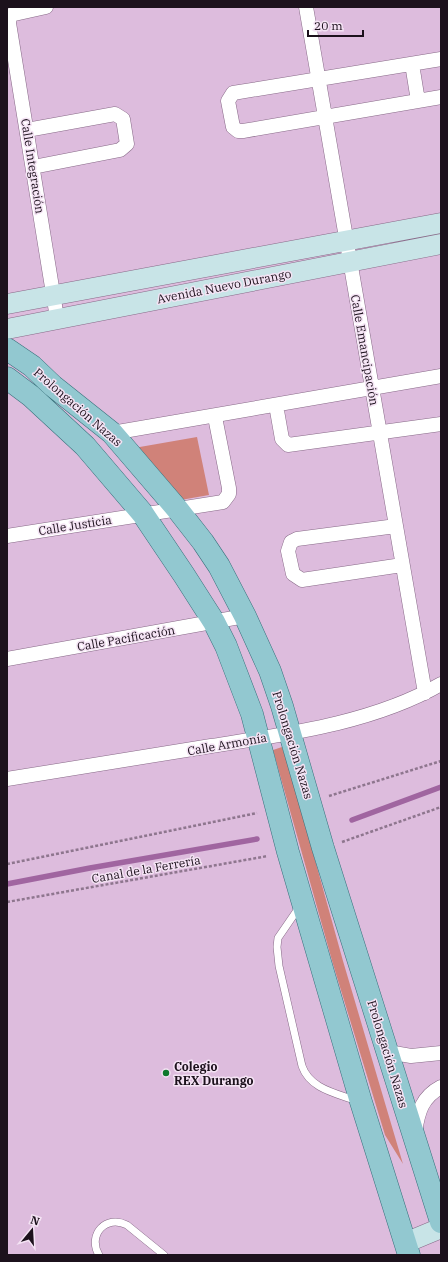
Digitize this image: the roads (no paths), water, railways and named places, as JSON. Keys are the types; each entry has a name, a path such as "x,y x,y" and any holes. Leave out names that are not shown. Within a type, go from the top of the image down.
{"main road":[{"name":"Prolongación Nazas","path":"7,349 32,366 53,386 112,433 178,510 219,566 245,616 270,671 290,732 323,848 441,1222"},
{"name":"Prolongación Nazas","path":"7,378 31,396 85,446 143,514 214,622 226,646 240,682 258,739 288,852 361,1102 407,1249"}],"street":[{"name":"Calle Integración","path":"46,7 10,14 9,22 58,318"},
{"name":"Calle Emancipación","path":"306,7 425,693"},
{"path":"441,59 233,94 229,97 228,105 233,127 238,131 441,97"},
{"path":"412,64 418,101"},
{"path":"26,130 115,114 123,119 127,139 127,144 120,150 33,167"},
{"name":"Avenida Nuevo Durango","path":"7,304 441,223"},
{"name":"Avenida Nuevo Durango","path":"7,329 441,244"},
{"path":"112,433 215,417 441,376"},
{"path":"276,405 282,439 288,445 441,424"},
{"name":"Calle Justicia","path":"7,536 223,502 229,494 215,417"},
{"path":"396,526 297,539 291,542 288,546 288,551 293,574 302,580 402,565"},
{"name":"Calle Pacificación","path":"7,659 245,616"},
{"name":"Calle Armonía","path":"7,779 258,739 330,724 379,711 425,693 441,684"},
{"path":"388,1052 411,1056 441,1053"},
{"path":"415,1138 418,1115 425,1099 433,1091 441,1087"},
{"path":"407,1249 441,1228"}],"lane":[{"path":"303,901 278,938 277,947 279,966 302,1066 305,1074 317,1086 361,1102"},
{"path":"100,1255 95,1248 94,1240 98,1230 105,1224 113,1221 121,1222 127,1225 164,1255"}],"waterway":[{"path":"352,820 441,787"},
{"path":"7,884 257,839"}],"place":[{"name":"Colegio REX Durango","path":"166,1073"}]}
